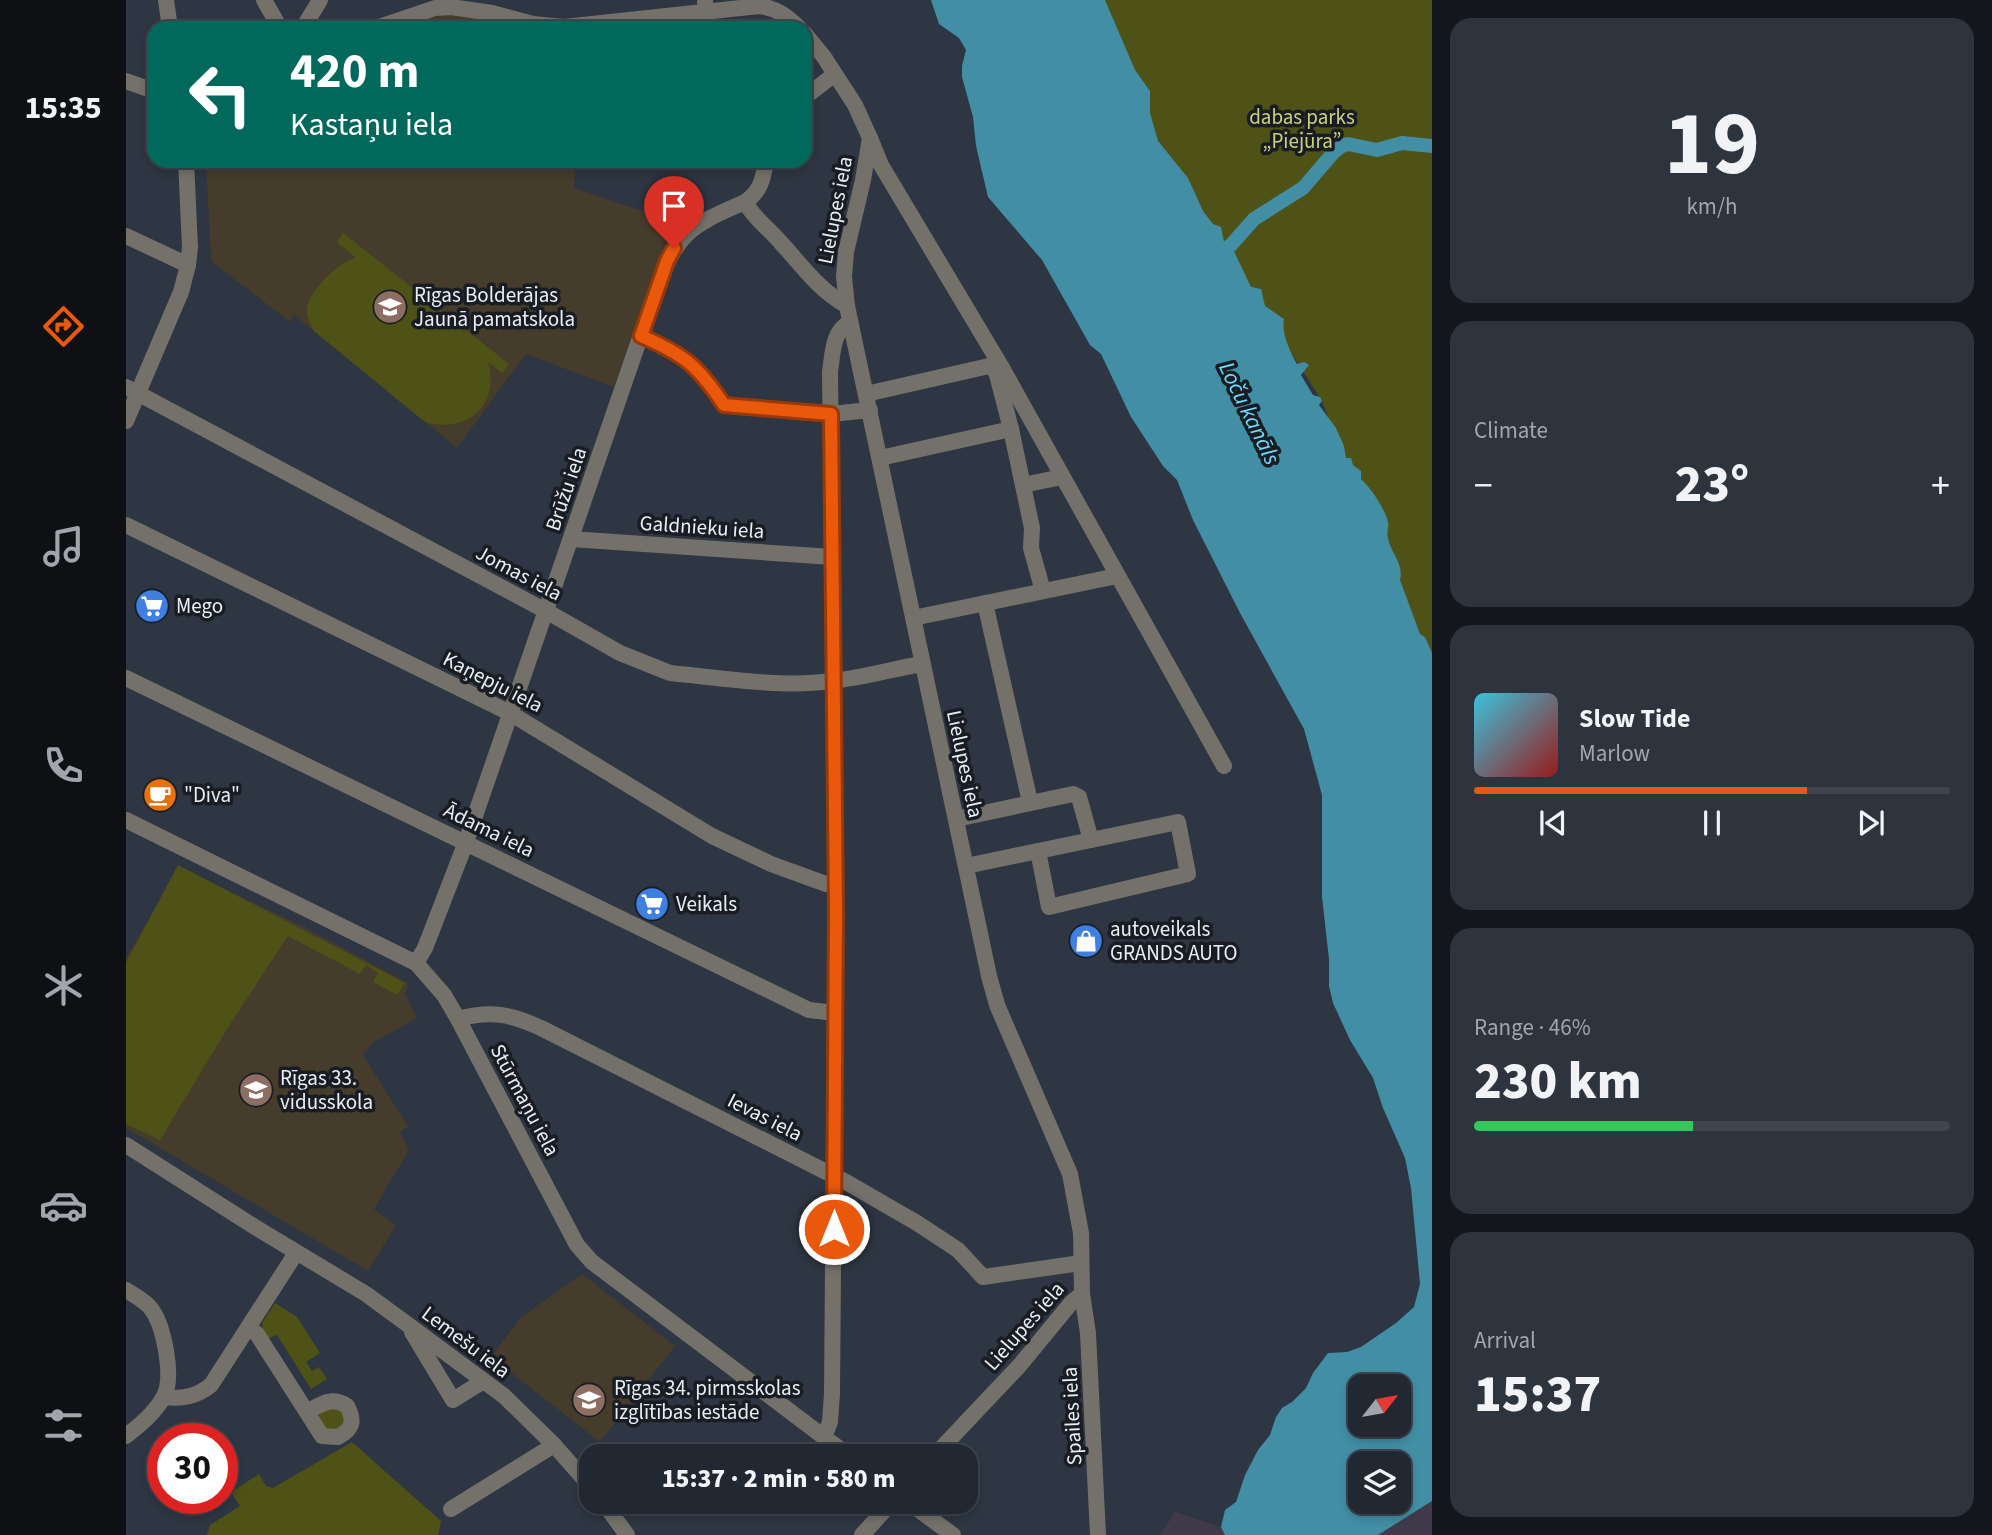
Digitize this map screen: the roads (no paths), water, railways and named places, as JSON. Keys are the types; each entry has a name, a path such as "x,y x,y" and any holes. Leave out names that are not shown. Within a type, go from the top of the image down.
{"street":[{"path":"166,0 169,21"},
{"path":"264,0 276,21"},
{"path":"307,21 320,0"},
{"path":"397,21 453,3 522,21"},
{"path":"623,21 705,5 772,8 790,21"},
{"name":"Lielupes iela","path":"812,44 855,105 870,138 846,253 844,277 849,314 979,933 997,1005 1070,1174 1081,1233 1082,1294 945,1444"},
{"path":"812,92 835,75"},
{"path":"126,81 147,88"},
{"path":"870,138 892,184 1062,477 1224,766"},
{"path":"126,421 132,390 181,292 188,265 190,247 187,168"},
{"path":"765,168 759,189 745,202 812,280 849,314 836,334 830,372 836,1013 832,1394 830,1422 824,1437"},
{"name":"Brūžu iela","path":"416,963 425,948 466,842 667,261 684,236 706,220 745,202"},
{"path":"126,236 188,265"},
{"path":"641,336 675,351 698,368 724,405 831,414 870,410"},
{"path":"866,394 989,366 999,369"},
{"path":"999,369 1032,528 1031,548 1043,591"},
{"name":"Jomas iela","path":"132,390 620,653 670,673 774,682 832,681 922,664"},
{"path":"880,458 1011,429"},
{"path":"1023,485 1062,477"},
{"name":"Kaņepju iela","path":"126,525 510,713 712,836 771,864 835,886"},
{"name":"Galdnieku iela","path":"571,538 832,557"},
{"path":"913,618 1117,576"},
{"path":"985,603 1030,802"},
{"name":"Ādama iela","path":"126,678 810,1010 836,1013"},
{"path":"956,818 1073,794 1079,797 1091,840"},
{"name":"Stūrmaņu iela","path":"126,820 416,963 436,985 458,1019 577,1245 592,1262 833,1444"},
{"path":"966,866 1038,851 1091,840 1178,822 1188,874 1049,907 1038,851"},
{"name":"Ievas iela","path":"458,1019 480,1013 504,1015 531,1024 835,1176 958,1250 983,1277 1081,1263"},
{"name":"Lemešu iela","path":"126,1144 296,1253 366,1294 504,1396 579,1474"},
{"path":"164,1397 181,1398 200,1393 211,1385 296,1253"},
{"path":"126,1290 147,1304 158,1322 168,1369 168,1385 164,1397 126,1436"},
{"name":"Spailes iela","path":"1082,1294 1088,1333 1098,1535"},
{"path":"407,1324 453,1400 482,1382"},
{"path":"248,1328 257,1334 307,1412"},
{"path":"451,1509 554,1446"},
{"path":"612,1514 627,1535"},
{"path":"862,1535 881,1514"},
{"path":"924,1514 953,1535"}],"water":[{"name":"Loču kanāls","path":"931,0 1105,0 1135,70 1150,91 1150,113 1158,141 1188,178 1203,211 1213,224 1221,227 1224,242 1231,245 1251,287 1261,289 1265,306 1284,319 1285,336 1297,364 1304,362 1309,365 1301,375 1313,395 1320,397 1322,401 1319,405 1336,428 1346,458 1351,458 1353,465 1361,471 1361,479 1384,511 1388,522 1387,534 1399,563 1400,580 1420,634 1425,637 1432,653 1432,1501 1378,1535 1225,1535 1221,1527 1225,1510 1236,1502 1245,1475 1258,1450 1270,1435 1276,1417 1282,1408 1306,1388 1328,1353 1347,1352 1361,1347 1414,1307 1420,1284 1411,1188 1405,1158 1373,1078 1350,1040 1333,1003 1329,986 1329,959 1322,897 1322,795 1304,729 1240,613 1193,520 1177,480 1163,466 1131,417 1101,354 1090,345 1042,260 988,197 976,146 973,117 962,77 966,50 959,38 939,24"}],"waterway":[{"path":"1216,256 1231,245 1254,219 1303,188 1342,146 1348,144 1377,150 1402,143 1432,146"}],"place":[{"name":"Rīgas Bolderājas Jaunā pamatskola","path":"390,307"},
{"name":"Mego","path":"152,606"},
{"name":"\"Diva\"","path":"160,795"},
{"name":"Veikals","path":"652,904"},
{"name":"autoveikals GRANDS AUTO","path":"1086,941"},
{"name":"Rīgas 33. vidusskola","path":"256,1090"},
{"name":"Rīgas 34. pirmsskolas izglītības iestāde","path":"589,1400"}],"park label":[{"name":"dabas parks „Piejūra”","path":"1302,129"}]}
